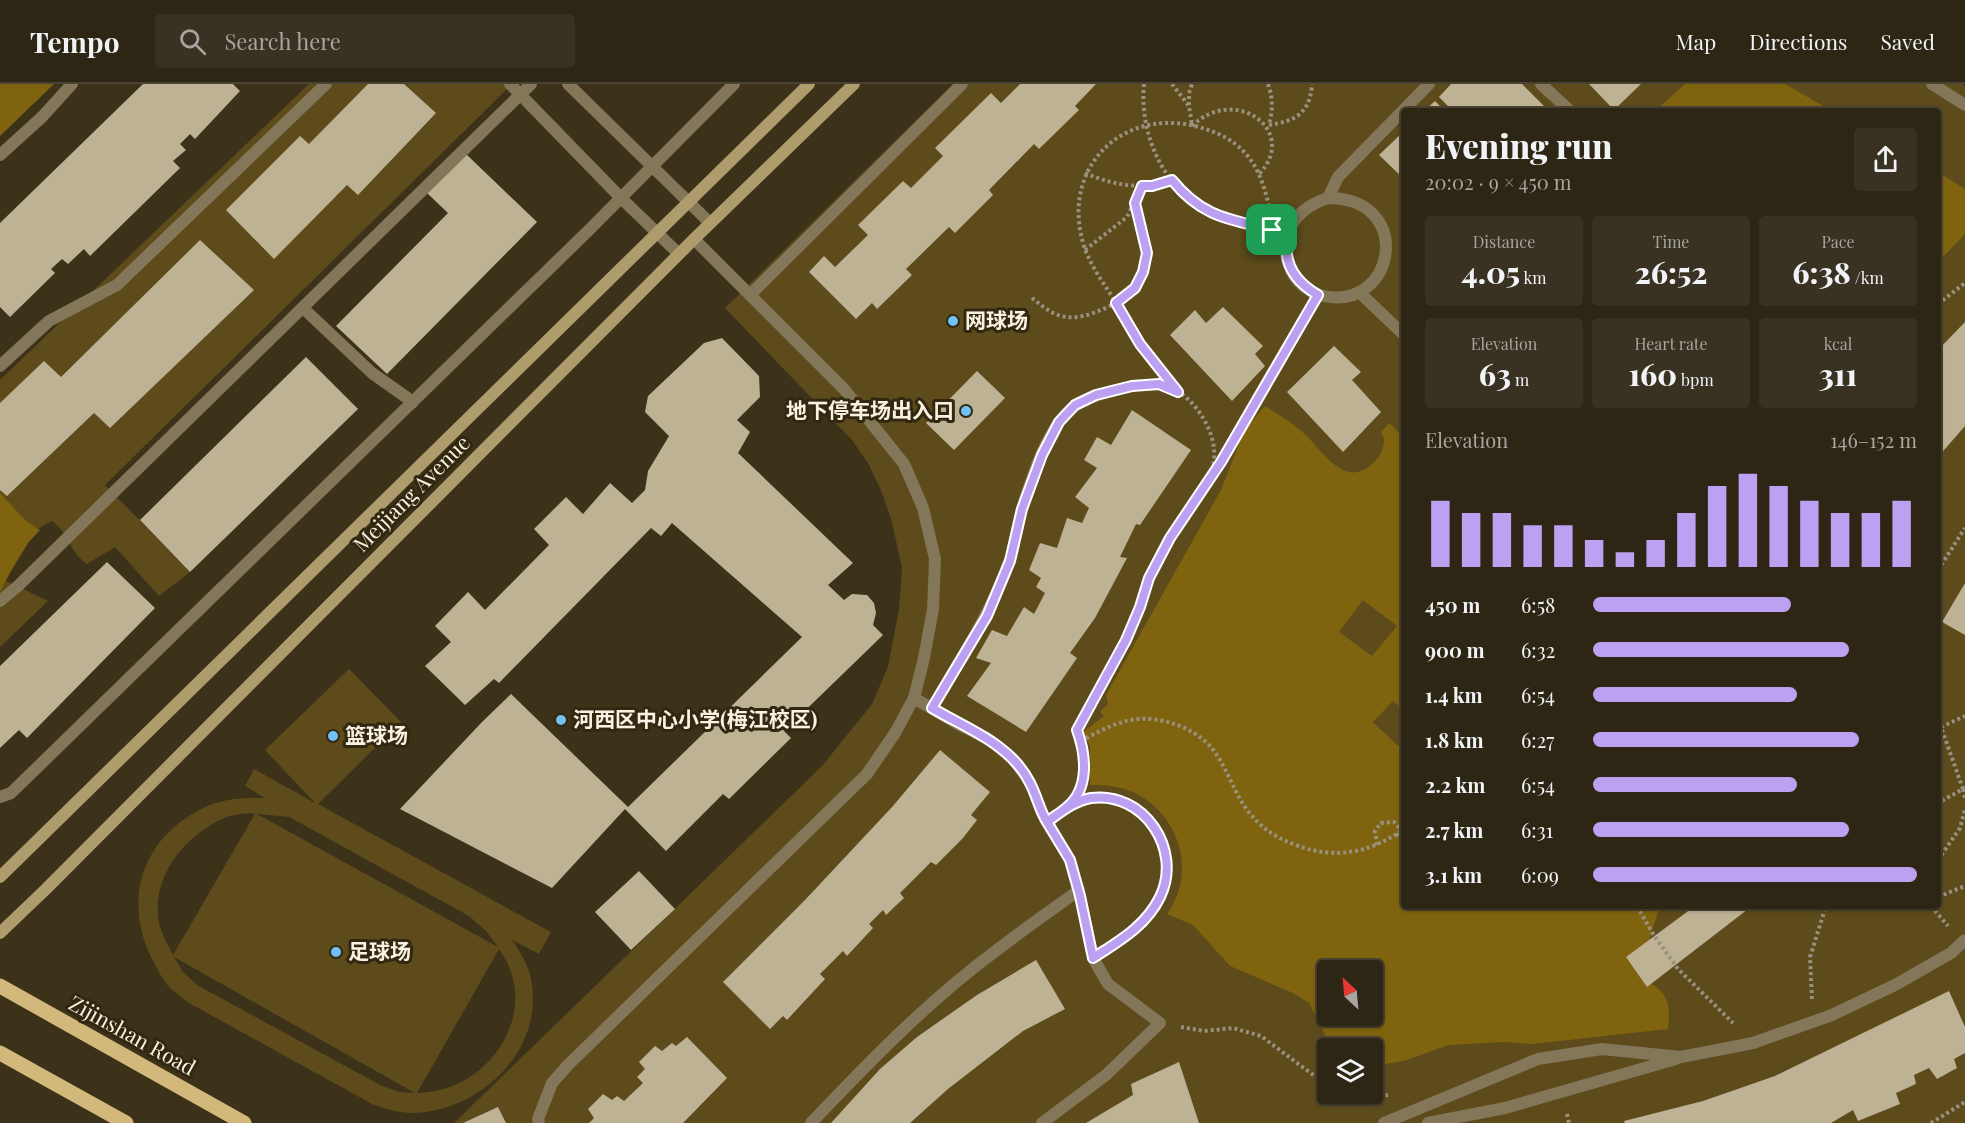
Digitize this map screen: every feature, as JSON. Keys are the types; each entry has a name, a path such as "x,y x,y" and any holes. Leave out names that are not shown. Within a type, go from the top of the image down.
{"main road":[{"name":"Zijinshan Road","path":"0,986 244,1123"},
{"path":"0,1053 126,1123"}],"street":[{"path":"0,155 42,117 72,84"},
{"path":"0,366 49,321 117,285 326,84"},
{"path":"510,84 621,198 680,254"},
{"path":"0,601 531,84"},
{"path":"568,84 710,223"},
{"path":"0,797 12,793 621,198 734,84"},
{"name":"Meijiang Avenue","path":"0,877 809,84"},
{"name":"Meijiang Avenue","path":"0,933 710,223 854,84"},
{"path":"750,295 962,84"},
{"path":"1406,108 1429,84"},
{"path":"1541,84 1567,108"},
{"path":"1932,84 1965,105"},
{"path":"1328,198 1338,177 1401,113"},
{"path":"1328,198 1345,198 1360,204 1373,214 1383,228 1386,244 1385,261 1378,276 1359,292 1351,296 1335,298 1318,295 1304,287 1293,275 1287,260 1286,243 1290,227 1299,214 1312,203 1328,198"},
{"path":"539,1123 538,1119 552,1083 867,774 895,733 914,698 933,609 935,559 923,507 904,464 844,388 694,239"},
{"path":"1359,292 1401,332"},
{"path":"303,308 372,374 413,402"},
{"path":"932,708 987,616 1010,561 1022,509 1042,455 1059,422 1075,405 1096,395 1132,386"},
{"path":"914,698 987,738 1012,758 1030,782 1047,822 1070,860 1093,958 1108,984 1160,1023 1106,1075 1042,1123"},
{"path":"811,1123 867,1063 927,1008 996,950 1078,890"},
{"path":"1428,1123 1505,1108 1682,1057 1753,1043 1832,1015 1897,984 1964,944"},
{"path":"1384,1123 1538,1059 1602,1049 1682,1057"}],"path":[{"path":"1144,84 1146,125 1155,153 1182,192 1212,214 1272,230 1266,193 1259,174 1247,155 1218,133 1192,126 1146,125 1118,137 1095,158 1085,174 1078,206 1085,250 1140,344 1178,392 1191,402 1203,417 1214,449 1213,473"},
{"path":"1172,84 1189,106"},
{"path":"1192,84 1189,106 1192,126"},
{"path":"1268,84 1272,94 1269,125"},
{"path":"1269,125 1287,123 1298,117 1311,99 1312,84"},
{"path":"1192,126 1201,111"},
{"path":"1259,174 1269,156 1272,142 1264,114"},
{"path":"1085,174 1101,180 1142,186 1152,186 1172,180"},
{"path":"1085,250 1127,217 1142,186"},
{"path":"1032,298 1062,316 1090,314 1116,303 1135,288 1143,272 1147,253 1135,203"},
{"path":"1941,302 1965,283"},
{"path":"1069,807 1081,788 1085,772 1084,750 1077,730 1126,640 1149,578 1170,538 1213,473 1318,295"},
{"path":"1132,386 1159,384 1178,392"},
{"path":"1941,565 1965,528"},
{"path":"1941,725 1965,716"},
{"path":"1081,741 1125,721 1140,719 1168,722 1199,737 1213,750 1248,812 1256,821 1274,836 1307,849 1337,854 1352,853 1377,844 1401,831"},
{"path":"1941,731 1965,798"},
{"path":"1941,801 1963,789"},
{"path":"1047,822 1075,802 1093,798 1117,800 1131,805 1153,824 1160,835 1166,856 1166,877 1164,887 1152,910 1139,927 1093,958"},
{"path":"1941,856 1960,828 1965,810"},
{"path":"1377,844 1375,831 1380,823 1394,822 1401,828"},
{"path":"1396,834 1401,837"},
{"path":"1941,896 1965,886"},
{"path":"1639,909 1678,969 1753,1043"},
{"path":"1814,1022 1810,957 1825,909"},
{"path":"1160,1023 1204,1031 1233,1028 1261,1036 1317,1078"},
{"path":"1931,1123 1965,1102"}],"shaded area":[{"path":"0,84 54,84 0,136"},
{"path":"309,84 512,84 105,485 190,572 159,596 115,547 87,564 76,554 63,532 52,521 0,549 0,380"},
{"path":"953,84 1962,84 1965,86 1965,1123 454,1123 822,766 872,704 888,667 899,609 902,568 892,522 881,490 868,463 852,440 725,308"},
{"path":"1685,84 1785,84 1827,108 1658,108"},
{"path":"1941,174 1965,189 1965,234 1941,259"},
{"path":"1265,406 1306,435 1332,463 1345,471 1352,472 1365,469 1376,460 1383,447 1384,440 1381,432 1389,423 1401,435 1401,708 1393,701 1373,722 1398,746 1401,744 1401,909 1659,909 1649,940 1627,957 1647,986 1652,984 1666,998 1669,1009 1668,1029 1533,1044 1502,1042 1449,1045 1404,1061 1383,1064 1383,1038 1327,1038 1321,1026 1383,1026 1383,960 1317,960 1317,1019 1309,1003 1293,993 1230,966 1193,925 1167,914 1176,898 1181,882 1180,848 1174,833 1165,818 1139,795 1115,787 1090,785 1090,746 1083,732 1104,716 1100,712 1108,704 1106,695 1221,490 1244,431","holes":["1363,600 1397,626 1372,656 1339,632"]},
{"path":"0,493 26,521 40,530 28,543 0,592"},
{"path":"0,578 48,601 0,647"},
{"path":"349,669 401,722 318,804 551,932 539,954 512,940 528,968 533,995 530,1022 521,1046 506,1068 487,1086 465,1100 440,1109 413,1113 372,1104 189,1003 171,989 160,974 142,933 139,910 140,888 145,868 155,848 170,831 188,817 210,805 244,798 265,798 245,786 254,769 315,803 265,750","holes":["255,814 173,955 158,917 158,901 167,871 184,846 208,827 232,816","257,814 289,817 469,916 486,931 498,947","499,949 511,973 515,998 512,1022 502,1044 486,1064 467,1079 443,1089 417,1093","174,957 415,1093 399,1092 380,1085 197,985 183,972"]}],"building":[{"path":"143,84 233,84 240,91 195,139 190,134 180,144 186,150 173,161 180,168 90,256 84,249 68,264 62,259 51,269 55,273 10,317 0,307 0,223"},
{"path":"368,84 404,84 436,113 358,195 347,185 274,259 226,210 300,136 309,144"},
{"path":"1020,84 1096,84 1075,106 1079,110 1039,149 1034,144 989,190 993,195 955,233 949,227 906,269 912,275 877,309 872,303 856,319 809,272 824,256 835,267 868,235 858,225 903,181 911,188 943,156 935,148 991,93 1001,103"},
{"path":"1451,84 1522,84 1546,108 1450,108 1439,97"},
{"path":"1589,84 1641,84 1616,108 1612,108"},
{"path":"1435,101 1442,108 1427,108"},
{"path":"1401,134 1401,176 1379,155"},
{"path":"466,154 537,222 387,374 336,326 448,213 427,193"},
{"path":"200,240 254,290 110,428 94,413 7,496 0,490 0,403 44,361 61,377"},
{"path":"1223,307 1263,346 1255,354 1265,366 1232,401 1170,335 1195,310 1206,323"},
{"path":"1965,322 1965,426 1941,454 1941,347"},
{"path":"722,338 759,376 760,397 737,420 750,432 738,453 853,563 828,585 844,600 852,594 867,595 874,603 876,613 873,625 883,635 784,731 791,738 729,799 723,794 666,851 625,809 552,888 400,809 511,694 628,807 802,637 672,523 661,536 651,528 499,683 494,679 465,705 425,666 451,642 435,626 468,592 485,610 549,545 534,529 566,497 583,514 610,483 632,503 645,490 648,471 669,436 645,412 648,396 704,343"},
{"path":"1334,346 1361,372 1352,380 1381,412 1343,452 1287,392"},
{"path":"306,357 358,409 190,572 140,520"},
{"name":"地下停车场出入口","path":"977,371 1005,398 954,450 926,423"},
{"path":"1132,410 1191,450 1140,525 1136,524 1120,557 1127,558 1095,618 1070,653 1077,658 1026,732 967,696 991,663 976,658 992,630 1007,636 1024,607 1034,614 1045,593 1036,587 1041,578 1029,570 1040,543 1057,548 1067,518 1082,523 1089,508 1075,497 1097,468 1084,460 1097,437 1111,445"},
{"path":"107,562 155,608 27,738 19,730 0,748 0,666"},
{"path":"1965,583 1965,635 1942,622"},
{"path":"940,750 990,792 971,815 977,820 936,865 931,862 900,893 904,898 886,915 883,910 869,924 873,928 847,956 843,951 820,974 825,979 787,1020 783,1016 770,1029 723,982 805,900 893,806"},
{"path":"639,871 675,909 631,950 595,912"},
{"path":"1691,909 1748,909 1647,987 1626,957"},
{"path":"1036,960 1065,1009 1023,1031 948,1089 910,1123 831,1123 880,1069 917,1037 977,995"},
{"path":"1949,991 1965,1027 1965,1053 1954,1059 1957,1068 1937,1079 1929,1068 1914,1075 1916,1084 1896,1093 1900,1104 1858,1121 1853,1110 1831,1123 1625,1123 1624,1121 1703,1101 1775,1076"},
{"path":"687,1037 727,1078 683,1123 589,1123 594,1118 588,1109 603,1094 612,1100 617,1096 624,1101 643,1083 637,1077 645,1069 639,1062 655,1046 662,1051 672,1043 676,1046"},
{"path":"1179,1062 1199,1123 1086,1123 1133,1095 1131,1084"},
{"path":"498,1107 506,1123 463,1123"}],"place":[{"name":"网球场","path":"953,321"},
{"name":"地下停车场出入口","path":"966,411"},
{"name":"河西区中心小学(梅江校区)","path":"561,720"},
{"name":"篮球场","path":"333,736"},
{"name":"足球场","path":"336,952"}],"route":[{"path":"1272,230 1212,214 1182,192 1172,180 1152,186 1142,186 1135,203 1147,253 1143,272 1135,288 1116,303 1124,321 1140,344 1178,392 1159,384 1132,386 1096,395 1075,405 1059,422 1042,455 1022,509 1010,561 987,616 932,708 987,738 1012,758 1030,782 1047,822 1069,807 1075,802 1105,798 1131,805 1153,824 1160,835 1166,856 1166,877 1160,898 1139,927 1093,958 1070,860 1047,822 1069,807 1081,788 1085,772 1084,750 1077,730 1126,640 1149,578 1170,538 1221,462 1318,295 1304,287 1293,275 1287,260 1286,243 1289,233 1272,230"}]}
